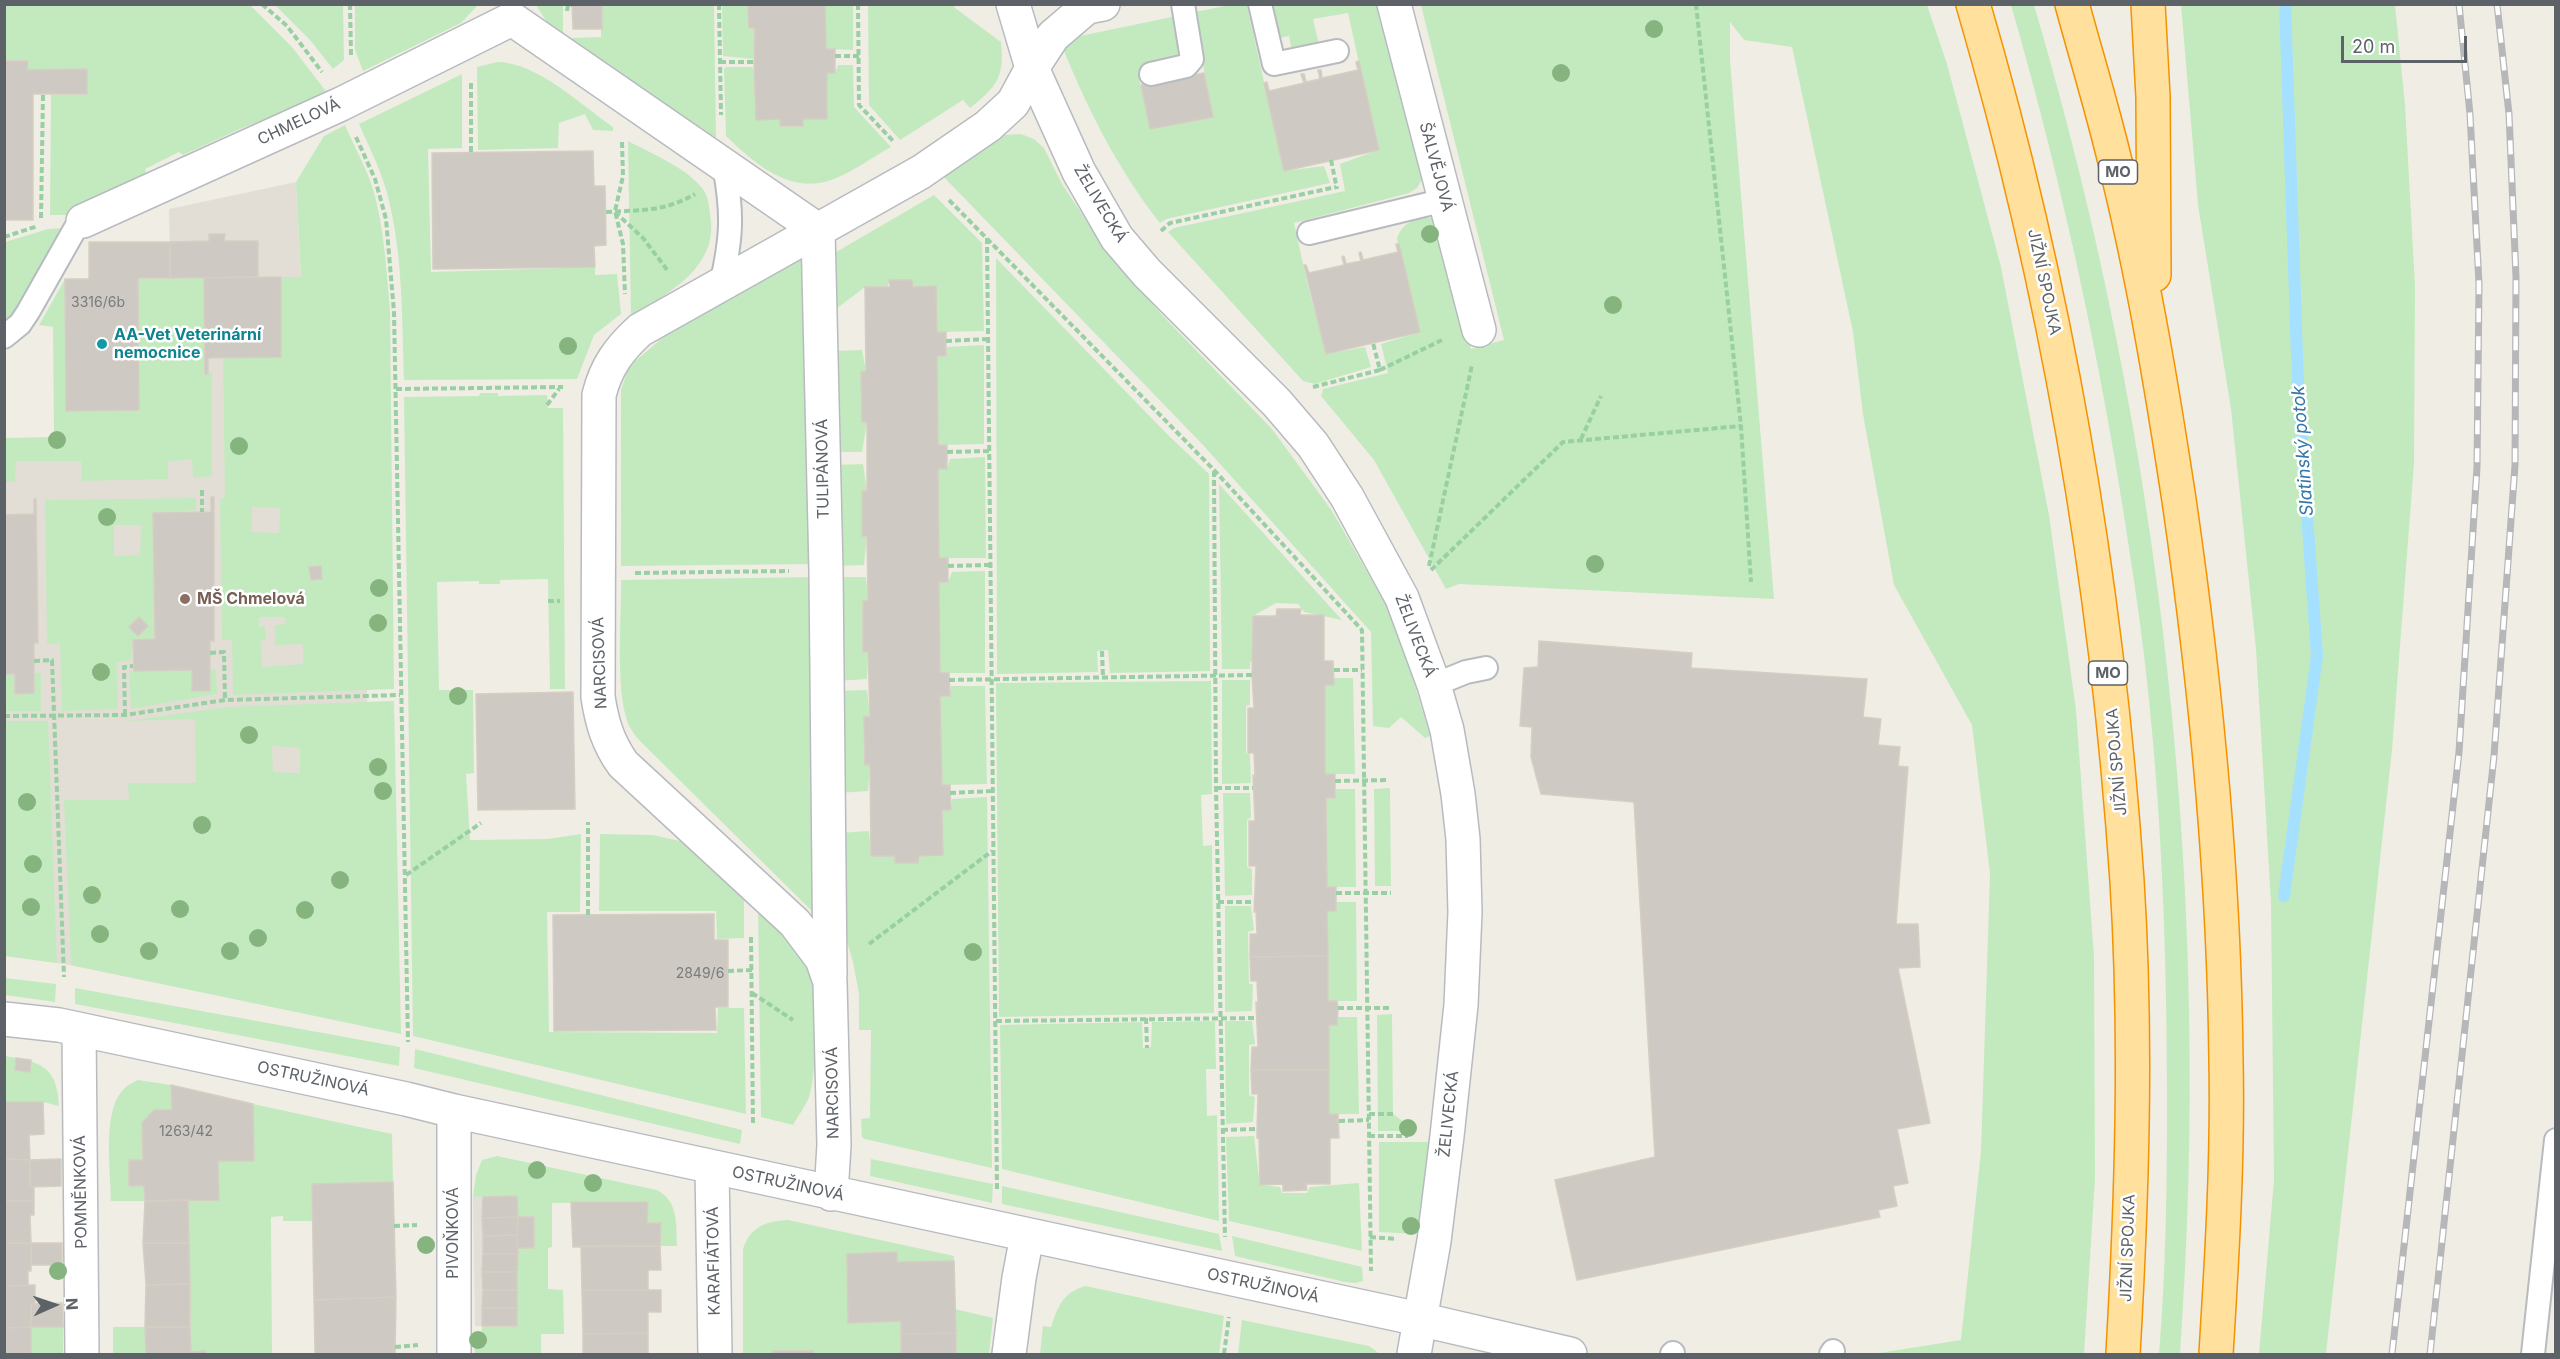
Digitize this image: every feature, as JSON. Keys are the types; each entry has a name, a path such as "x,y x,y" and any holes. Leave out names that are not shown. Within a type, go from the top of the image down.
{"highway":[{"name":"JIŽNÍ SPOJKA","path":"1973,4 2002,105 2053,322 2074,432 2106,655 2127,884 2132,1016 2130,1229 2123,1354"},
{"name":"MO","path":"2072,4 2117,171 2154,343 2189,572 2208,725 2217,838 2226,1062 2225,1178 2216,1354"},
{"path":"2148,4 2153,97 2154,343"}],"street":[{"name":"ŽELIVECKÁ","path":"1013,4 1032,68 1079,172 1117,238 1147,273 1277,403 1313,445 1347,497 1402,598 1434,685 1447,730 1458,794 1463,839 1465,912 1461,1005 1447,1136 1434,1241 1414,1354"},
{"path":"818,230 921,172 988,126 1013,103 1053,36 1087,7 1103,4"},
{"name":"ŠALVĚJOVÁ","path":"1394,4 1479,330"},
{"name":"CHMELOVÁ","path":"84,221 341,104 512,12 714,177 818,230"},
{"name":"NARCISOVÁ","path":"818,230 633,337 612,360 603,378 599,395 597,697 610,745 623,764 643,785 795,923 822,959 830,982 834,1145 831,1194"},
{"name":"TULIPÁNOVÁ","path":"818,230 826,571 830,982"},
{"name":"OSTRUŽINOVÁ","path":"4,1019 58,1025 394,1096 712,1168 1419,1319 1570,1354"},
{"name":"POMNĚNKOVÁ","path":"79,1030 82,1354"},
{"name":"PIVOŇKOVÁ","path":"454,1111 454,1354"},
{"name":"KARAFIÁTOVÁ","path":"712,1168 715,1354"},
{"path":"1009,1354 1019,1278 1028,1236"}],"lane":[{"path":"1151,74 1185,66 1192,59 1183,4"},
{"path":"1260,4 1274,64 1337,51"},
{"path":"714,177 731,201 730,245 720,285"},
{"path":"1309,233 1445,200"},
{"path":"4,337 20,324 75,229 84,221"},
{"path":"1434,685 1466,672 1486,668"},
{"path":"2533,1354 2556,1140"}],"path":[{"path":"262,4 287,26 317,64 341,104 375,179 386,219 394,312 408,1042"},
{"path":"719,4 721,116"},
{"path":"858,4 859,105 921,172 1214,470 1362,630 1371,1278"},
{"path":"1696,4 1741,426 1750,582"},
{"path":"835,56 859,56"},
{"path":"720,62 754,62"},
{"path":"471,77 471,152"},
{"path":"4,237 41,225 43,93"},
{"path":"622,141 623,176 615,211 623,244 625,304"},
{"path":"1160,231 1170,223 1336,187 1331,160"},
{"path":"606,212 643,211 676,205 714,177"},
{"path":"615,211 643,238 666,267 685,305"},
{"path":"987,237 996,1176"},
{"path":"1304,390 1380,370 1444,339 1479,330 1427,574 1563,442 1741,426"},
{"path":"946,341 988,339"},
{"path":"1373,343 1380,370"},
{"path":"547,405 560,387"},
{"path":"396,389 571,387"},
{"path":"471,396 472,388"},
{"path":"1580,439 1601,396"},
{"path":"946,452 989,451"},
{"path":"1214,470 1223,1230"},
{"path":"202,489 202,512"},
{"path":"948,566 990,565"},
{"path":"598,574 826,571"},
{"path":"1102,651 1103,678"},
{"path":"210,653 224,652 225,700"},
{"path":"34,661 52,660 64,977"},
{"path":"125,715 124,667 133,666"},
{"path":"1334,670 1362,670"},
{"path":"949,680 1252,675"},
{"path":"4,716 125,715 225,700 400,694"},
{"path":"1335,781 1389,780"},
{"path":"1216,789 1253,788"},
{"path":"950,793 991,791"},
{"path":"588,822 588,915"},
{"path":"406,875 481,823"},
{"path":"865,947 993,850"},
{"path":"1336,893 1391,893"},
{"path":"1218,902 1254,902"},
{"path":"751,941 753,1125"},
{"path":"728,971 752,970"},
{"path":"751,992 796,1022"},
{"path":"1338,1008 1392,1008"},
{"path":"1146,1018 1147,1048"},
{"path":"996,1021 1256,1018"},
{"path":"1369,1114 1393,1114"},
{"path":"1339,1121 1369,1120"},
{"path":"1222,1130 1257,1129"},
{"path":"1369,1136 1411,1136"},
{"path":"394,1226 429,1225"},
{"path":"1224,1354 1230,1313"}],"shaded area":[{"name":"MŠ Chmelová","path":"296,182 301,277 367,690 372,1027 64,964 5,956 5,452 174,449 169,209"},
{"path":"517,1196 517,1326 475,1326 473,1197"}],"green space":[{"path":"355,4 478,5 461,23 363,71 355,50"},
{"path":"5,5 250,5 292,47 328,94 240,129 183,155 179,152 145,169 146,174 69,215 50,215 51,94 87,94 87,69 27,70 28,61 5,61"},
{"path":"275,5 343,5 344,60 333,69 310,40"},
{"path":"536,5 563,5 563,36 548,24"},
{"path":"601,5 714,5 716,138 572,41 572,38 601,37"},
{"path":"722,5 748,5 749,28 755,28 756,51 754,51 753,59 723,56"},
{"path":"825,5 853,5 853,50 826,49"},
{"path":"868,5 954,5 1001,42 1002,65 997,81 970,108 963,100 900,140 869,105"},
{"path":"1230,5 1247,6 1284,171 1324,166 1330,183 1166,219 1160,223 1118,162 1064,51 1075,37 1172,17 1177,19 1183,49 1179,57 1147,64 1139,78 1150,129 1213,116 1193,16 1195,12"},
{"path":"1272,5 1380,5 1423,178 1417,188 1409,193 1294,223 1326,354 1365,347 1371,367 1315,384 1303,381 1168,232 1174,228 1345,191 1340,164 1378,150 1348,13 1313,19 1319,45 1292,51 1289,36 1279,38"},
{"path":"1421,5 1927,5 1947,64 2001,267 2049,515 2076,710 2094,957 2095,1178 2084,1354 1873,1354 1961,1340 1981,1151 1990,873 1972,725 1894,585 1863,414 1853,332 1792,47 1744,40 1730,22 1730,60 1774,599 1459,584 1446,589 1374,460 1321,396 1323,389 1388,373 1381,344 1420,332 1397,239 1406,225 1422,218 1434,218 1441,229 1471,349 1504,340"},
{"path":"2011,5 2034,5 2079,170 2116,336 2146,504 2168,673 2182,843 2189,1013 2188,1184 2180,1354 2159,1354 2166,1196 2166,972 2156,779 2144,652 2112,440 2083,294 2050,149"},
{"path":"2181,5 2395,5 2405,105 2415,286 2414,463 2392,750 2326,1354 2259,1354 2274,1180 2271,903 2256,649 2231,409 2198,205"},
{"path":"497,62 528,69 543,77 613,127 613,131 593,130 585,114 559,123 558,148 478,150 477,67"},
{"path":"838,65 853,65 854,107 891,147 839,177 816,183 801,183 786,180 760,165 726,136 724,69 726,67 752,67 756,73 756,119 780,119 780,126 803,126 803,119 827,119 827,73 835,73"},
{"path":"462,74 462,148 428,149 431,272 595,267 595,275 617,274 621,314 594,335 577,379 404,380 401,290 394,223 383,181 359,124"},
{"path":"345,125 370,180 384,244 390,309 394,689 233,695 232,640 222,640 220,499 225,498 223,358 281,357 281,277 301,277 296,182 324,136","holes":["252,507 280,508 279,533 252,532","259,617 285,617 285,624 275,625 275,645 303,644 303,664 262,667 261,641 266,640 265,626 259,627"]},
{"path":"1021,134 1034,139 1044,148 1062,184 1106,250 1162,315 1272,429 1332,511 1389,610 1430,736 1425,738 1401,717 1389,728 1373,726 1371,632 1203,445 939,172 1004,135"},
{"path":"628,141 677,167 695,180 706,194 711,233 707,249 699,264 688,276 661,298 631,316"},
{"path":"934,195 982,243 984,331 937,332 936,287 913,287 912,280 890,280 887,287 865,287 832,312 831,255"},
{"path":"64,228 14,322 5,325 5,242 48,229"},
{"path":"812,250 815,564 621,566 621,390 627,372 634,362 666,335"},
{"path":"996,258 1167,434 1209,474 1210,671 1110,673 1108,650 1097,651 1098,672 997,674"},
{"path":"138,278 204,278 205,373 212,373 212,476 193,478 192,459 168,462 168,479 82,481 81,461 16,461 15,482 5,482 4,438 54,437 53,327 39,325 65,279 66,411 139,410"},
{"path":"984,345 984,444 938,445 937,356 946,356 947,347"},
{"path":"862,350 866,371 861,372 862,422 867,422 862,452 833,452 832,351"},
{"path":"480,393 498,393 498,396 547,395 548,408 563,408 565,689 550,689 548,579 500,580 500,584 479,584 479,581 437,582 439,690 473,690 474,773 466,774 470,840 548,839 581,834 580,912 547,912 549,1032 717,1033 718,1008 744,1008 746,1114 413,1036 404,397 479,396"},
{"path":"985,457 986,558 939,558 938,469 947,469 950,459"},
{"path":"863,464 867,491 862,492 862,535 867,536 864,565 835,566 834,465"},
{"path":"1219,484 1342,620 1304,612 1298,604 1276,603 1253,616 1250,669 1222,669"},
{"path":"196,498 196,510 153,513 155,639 133,640 131,660 117,662 118,709 62,711 60,643 47,644 45,500","holes":["114,525 141,525 140,555 114,556"]},
{"path":"985,571 985,673 940,673 939,582 948,582 952,572"},
{"path":"814,577 821,920 635,735 626,715 622,698 620,657 621,580"},
{"path":"836,577 866,577 868,601 863,602 863,652 868,652 867,679 836,681"},
{"path":"216,669 217,694 131,709 129,671 192,670 192,691 210,691 210,670"},
{"path":"34,673 41,673 41,711 5,711 4,674 15,674 16,693 34,693"},
{"path":"1334,678 1353,678 1355,774 1325,774 1325,685"},
{"path":"1222,680 1250,680 1250,705 1246,706 1246,753 1250,755 1251,783 1222,784"},
{"path":"1211,681 1212,794 1201,795 1203,846 1212,845 1214,1013 999,1017 996,683"},
{"path":"951,686 985,686 987,784 942,785 940,696 949,696"},
{"path":"867,690 870,717 864,717 865,765 870,764 868,791 838,793 836,691"},
{"path":"394,701 401,1034 71,965 64,800 129,800 128,783 196,783 195,719 127,721 226,707","holes":["272,746 300,748 300,773 273,772"]},
{"path":"5,721 48,721 57,963 5,956"},
{"path":"1390,788 1391,886 1375,886 1374,789"},
{"path":"1335,789 1355,789 1356,887 1327,887 1326,798 1335,798"},
{"path":"1223,793 1250,793 1251,817 1247,820 1247,867 1252,869 1252,895 1225,896"},
{"path":"987,797 992,1168 862,1137 861,1119 870,1118 871,1030 859,1030 859,994 853,962 838,911 838,833 869,831 871,856 895,856 896,863 918,863 919,856 942,855 942,810 951,809 952,799"},
{"path":"600,834 653,835 684,842 744,892 744,938 717,939 716,911 599,911"},
{"path":"1336,902 1356,902 1357,1001 1328,1001 1327,911 1336,911"},
{"path":"1225,906 1251,906 1254,930 1248,932 1249,984 1253,984 1252,1011 1225,1012"},
{"path":"758,907 799,948 808,965 811,977 815,1011 814,1069 809,1097 793,1125 761,1117"},
{"path":"5,978 56,984 55,1002 5,995"},
{"path":"75,988 400,1047 399,1066 75,1004"},
{"path":"1392,1014 1393,1114 1416,1131 1378,1131 1377,1015"},
{"path":"1337,1017 1357,1017 1359,1114 1329,1114 1329,1025 1337,1025"},
{"path":"1215,1021 1216,1069 1206,1069 1207,1116 1217,1115 1219,1221 1002,1169 1000,1025 1142,1022 1143,1048 1151,1047 1152,1022"},
{"path":"1225,1021 1252,1021 1255,1044 1249,1045 1249,1095 1255,1097 1253,1122 1226,1124"},
{"path":"415,1049 742,1130 740,1144 414,1068"},
{"path":"5,1056 28,1061 44,1068 55,1082 59,1106 43,1102 5,1102"},
{"path":"138,1080 171,1085 172,1110 154,1110 142,1123 143,1160 129,1161 129,1186 144,1186 145,1201 111,1201 109,1140 113,1109 118,1096 126,1087"},
{"path":"253,1104 392,1134 393,1182 312,1184 313,1221 283,1221 283,1216 271,1217 272,1354 191,1352 188,1200 219,1200 218,1161 254,1160"},
{"path":"1254,1136 1260,1185 1280,1187 1282,1193 1307,1193 1310,1187 1359,1183 1362,1251 1229,1221 1226,1137"},
{"path":"1379,1142 1431,1142 1423,1208 1416,1234 1379,1232"},
{"path":"497,1156 657,1190 669,1201 675,1214 677,1246 660,1246 661,1223 647,1223 647,1202 552,1203 552,1247 548,1248 548,1289 563,1290 564,1334 541,1334 541,1354 475,1354 474,1335 482,1335 482,1326 517,1326 517,1248 534,1248 534,1217 518,1217 517,1196 473,1197 476,1175 482,1160"},
{"path":"871,1159 993,1184 992,1203 870,1176"},
{"path":"1002,1186 1219,1234 1222,1251 1002,1204"},
{"path":"788,1220 954,1256 954,1261 897,1262 897,1252 847,1254 848,1322 901,1321 901,1354 813,1354 813,1352 773,1351 773,1354 743,1354 743,1249 755,1230 766,1224"},
{"path":"1232,1236 1362,1267 1363,1281 1345,1282 1235,1256"},
{"path":"1086,1286 1224,1316 1219,1354 1040,1354 1043,1326 1051,1327 1062,1301 1072,1292"},
{"path":"955,1309 993,1318 989,1354 956,1354"},
{"path":"1242,1320 1369,1346 1380,1354 1238,1354"},
{"path":"31,1327 63,1327 63,1354 31,1354"},
{"path":"113,1327 145,1327 146,1354 113,1354"}],"building":[{"path":"572,4 602,4 602,29 573,29"},
{"path":"748,4 825,4 826,49 835,49 835,73 827,73 827,119 803,119 803,126 780,126 780,119 756,120 755,28 749,28"},
{"path":"4,61 28,61 27,70 87,69 87,94 33,94 33,220 4,220"},
{"path":"1359,61 1379,150 1284,171 1264,83 1267,82 1269,91 1304,83 1301,74 1304,74 1306,82 1320,79 1318,70 1321,70 1322,78 1358,70 1356,62"},
{"path":"1204,73 1213,117 1150,129 1141,85"},
{"path":"593,151 594,186 605,186 606,245 594,246 595,267 433,269 432,153"},
{"path":"209,234 225,234 224,241 258,241 258,277 170,278 170,242 209,241"},
{"name":"AA-Vet Veterinární nemocnice","path":"89,242 170,242 170,278 138,278 139,410 66,411 65,279 89,279"},
{"path":"1396,244 1399,244 1420,332 1326,354 1304,265 1309,273 1344,265 1342,257 1344,256 1346,264 1361,261 1359,253 1361,252 1363,260 1398,252"},
{"path":"281,277 281,357 208,358 208,374 205,374 204,278"},
{"path":"889,280 912,280 913,287 936,286 937,332 946,332 946,356 937,356 938,445 947,445 947,469 938,469 939,558 948,558 948,582 939,582 940,673 949,673 950,696 940,696 942,785 950,785 951,810 942,810 943,855 919,856 918,863 895,863 895,856 871,856 870,764 865,765 864,717 870,717 868,652 863,652 863,601 868,601 867,536 862,536 862,491 867,491 867,422 862,422 861,372 866,371 865,287 890,287"},
{"path":"211,497 214,497 214,641 210,641 210,691 192,691 192,670 134,671 133,640 155,639 153,513 211,512"},
{"path":"34,499 36,499 38,643 34,643 34,693 15,694 15,674 4,674 4,515 34,514"},
{"path":"321,566 322,579 311,580 309,567"},
{"path":"1277,609 1301,609 1300,615 1324,615 1324,661 1333,661 1334,685 1325,685 1325,774 1335,774 1335,798 1326,798 1327,887 1336,887 1336,911 1327,911 1328,956 1250,957 1250,934 1257,934 1256,911 1254,912 1256,866 1249,866 1249,821 1255,821 1254,753 1248,753 1248,708 1254,708 1253,616 1276,616"},
{"path":"139,617 148,626 138,636 129,627"},
{"path":"1539,641 1692,653 1691,668 1867,679 1863,717 1881,719 1878,745 1900,747 1898,766 1908,767 1896,924 1918,924 1920,967 1898,968 1930,1123 1897,1129 1908,1183 1893,1186 1897,1206 1878,1210 1880,1217 1577,1280 1555,1180 1655,1157 1634,802 1541,794 1531,757 1532,727 1520,726 1524,668 1538,667"},
{"path":"573,692 575,809 478,810 476,694"},
{"path":"714,914 714,940 728,940 728,1007 715,1007 716,1030 554,1031 553,915"},
{"path":"1328,956 1328,1001 1337,1001 1338,1008 1337,1025 1329,1025 1329,1070 1251,1070 1252,1047 1258,1047 1256,1002 1258,1003 1257,981 1251,981 1250,957"},
{"path":"16,1058 31,1060 30,1072 15,1070"},
{"path":"1251,1070 1329,1070 1329,1114 1338,1114 1339,1138 1330,1138 1330,1184 1306,1184 1307,1190 1283,1191 1283,1184 1260,1185 1259,1138 1257,1138 1258,1094 1252,1094"},
{"path":"171,1085 253,1104 254,1161 218,1161 219,1200 145,1201 144,1186 129,1186 129,1160 143,1160 142,1123 154,1110 172,1110"},
{"path":"4,1102 43,1102 44,1134 29,1135 30,1160 4,1159"},
{"path":"4,1159 30,1160 30,1187 34,1187 34,1201 4,1201"},
{"path":"61,1159 61,1186 30,1187 30,1160"},
{"path":"393,1182 396,1297 314,1300 312,1184"},
{"path":"517,1196 518,1217 482,1218 483,1197"},
{"path":"188,1200 189,1243 143,1243 145,1201"},
{"path":"4,1201 34,1201 34,1215 30,1215 31,1243 4,1243"},
{"path":"571,1202 648,1202 647,1223 661,1223 660,1246 573,1247"},
{"path":"518,1217 517,1235 483,1236 482,1218"},
{"path":"518,1217 534,1217 534,1248 517,1248"},
{"path":"517,1235 518,1254 483,1254 483,1236"},
{"path":"4,1243 31,1243 31,1271 28,1271 28,1285 4,1286"},
{"path":"31,1243 62,1243 62,1265 31,1265"},
{"path":"143,1243 189,1243 190,1284 146,1285"},
{"path":"581,1246 660,1246 661,1270 648,1270 648,1290 582,1290"},
{"path":"897,1252 897,1262 954,1261 956,1333 901,1334 901,1321 848,1323 847,1254"},
{"path":"483,1254 518,1254 517,1272 482,1272"},
{"path":"482,1272 517,1272 517,1290 483,1290"},
{"path":"190,1284 190,1327 145,1327 146,1285"},
{"path":"35,1285 35,1304 31,1304 31,1327 4,1328 4,1286"},
{"path":"483,1290 517,1290 517,1308 482,1308"},
{"path":"582,1290 661,1290 661,1312 648,1312 648,1333 583,1334"},
{"path":"396,1297 395,1354 315,1354 314,1300"},
{"path":"62,1303 63,1327 31,1327 31,1304"},
{"path":"482,1308 517,1308 517,1326 482,1326"},
{"path":"31,1327 31,1354 4,1354 4,1328"},
{"path":"145,1327 190,1327 191,1352 206,1351 206,1354 146,1354"},
{"path":"648,1333 648,1354 583,1354 583,1334"},
{"path":"956,1333 956,1354 901,1354 901,1334"},
{"path":"773,1351 813,1351 813,1354 773,1354"}],"waterway":[{"name":"Slatinský potok","path":"2284,896 2317,656 2298,386 2285,4"}],"railway":[{"path":"2392,1354 2459,752 2477,467 2479,284 2470,114 2459,4"},
{"path":"2430,1354 2494,756 2515,465 2516,277 2509,114 2497,4"}],"place":[{"name":"AA-Vet Veterinární nemocnice","path":"102,344"},
{"name":"MŠ Chmelová","path":"185,599"}]}
